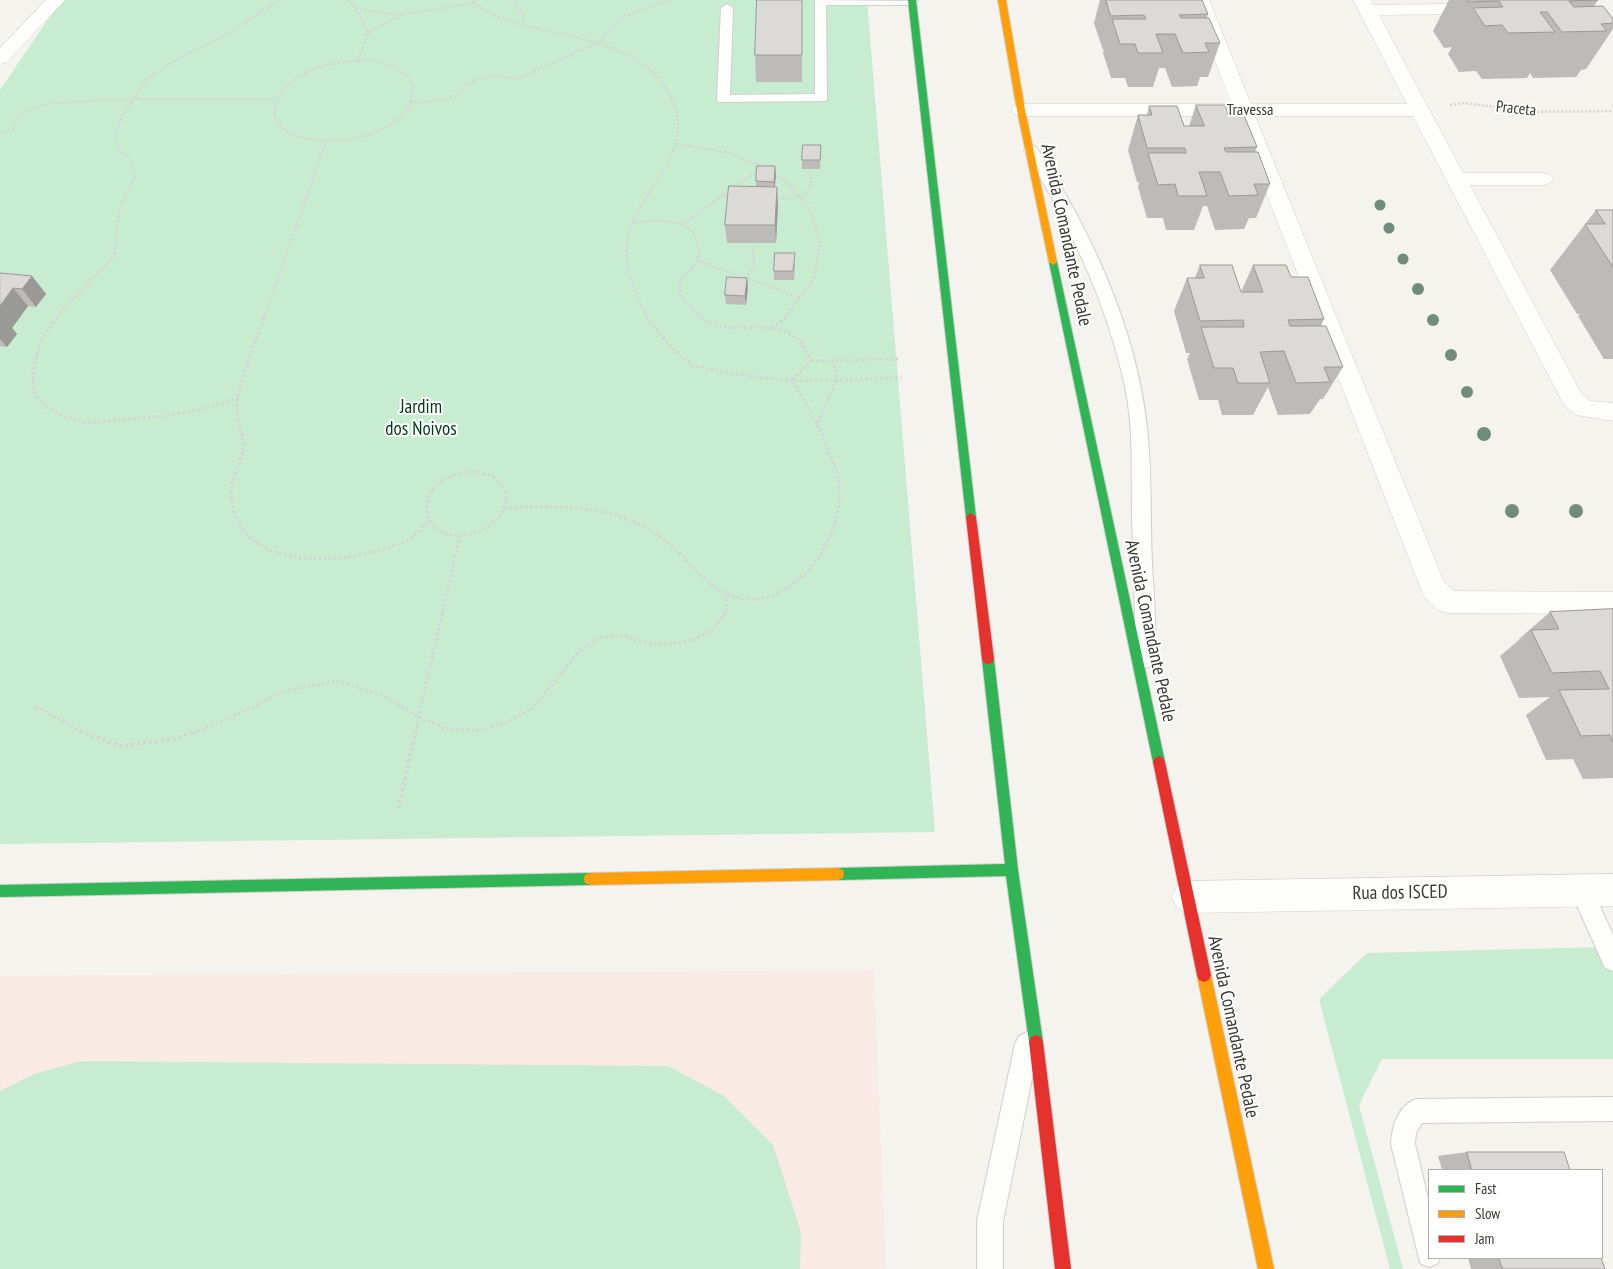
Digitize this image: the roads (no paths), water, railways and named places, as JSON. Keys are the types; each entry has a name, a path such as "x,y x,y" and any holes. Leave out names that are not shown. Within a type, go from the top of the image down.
{"street":[{"path":"0,59 56,0"},
{"name":"Avenida Comandante Pedale","path":"1002,0 1021,110 1031,149 1266,1269"},
{"path":"1200,0 1433,589 1448,602 1613,603"},
{"path":"1519,0 1522,4 1511,8 1364,5 1572,399 1584,409 1613,412"},
{"path":"912,1 1012,870 1033,1016 1063,1269"},
{"name":"Travessa","path":"1021,110 1419,110"},
{"path":"1456,179 1543,179"},
{"path":"0,891 1012,870"},
{"name":"Rua dos ISCED","path":"1188,897 1613,890"}],"lane":[{"path":"727,8 723,98 821,98 820,2 912,1"},
{"path":"1031,149 1056,191 1093,268 1116,325 1133,387 1142,452 1141,518 1146,605 1145,691"},
{"path":"1581,890 1613,960"},
{"path":"990,1269 990,1221 1033,1016"},
{"path":"1428,1250 1403,1144 1404,1129 1416,1111 1613,1109"}],"park label":[{"name":"Jardim dos Noivos","path":"421,419"}]}
